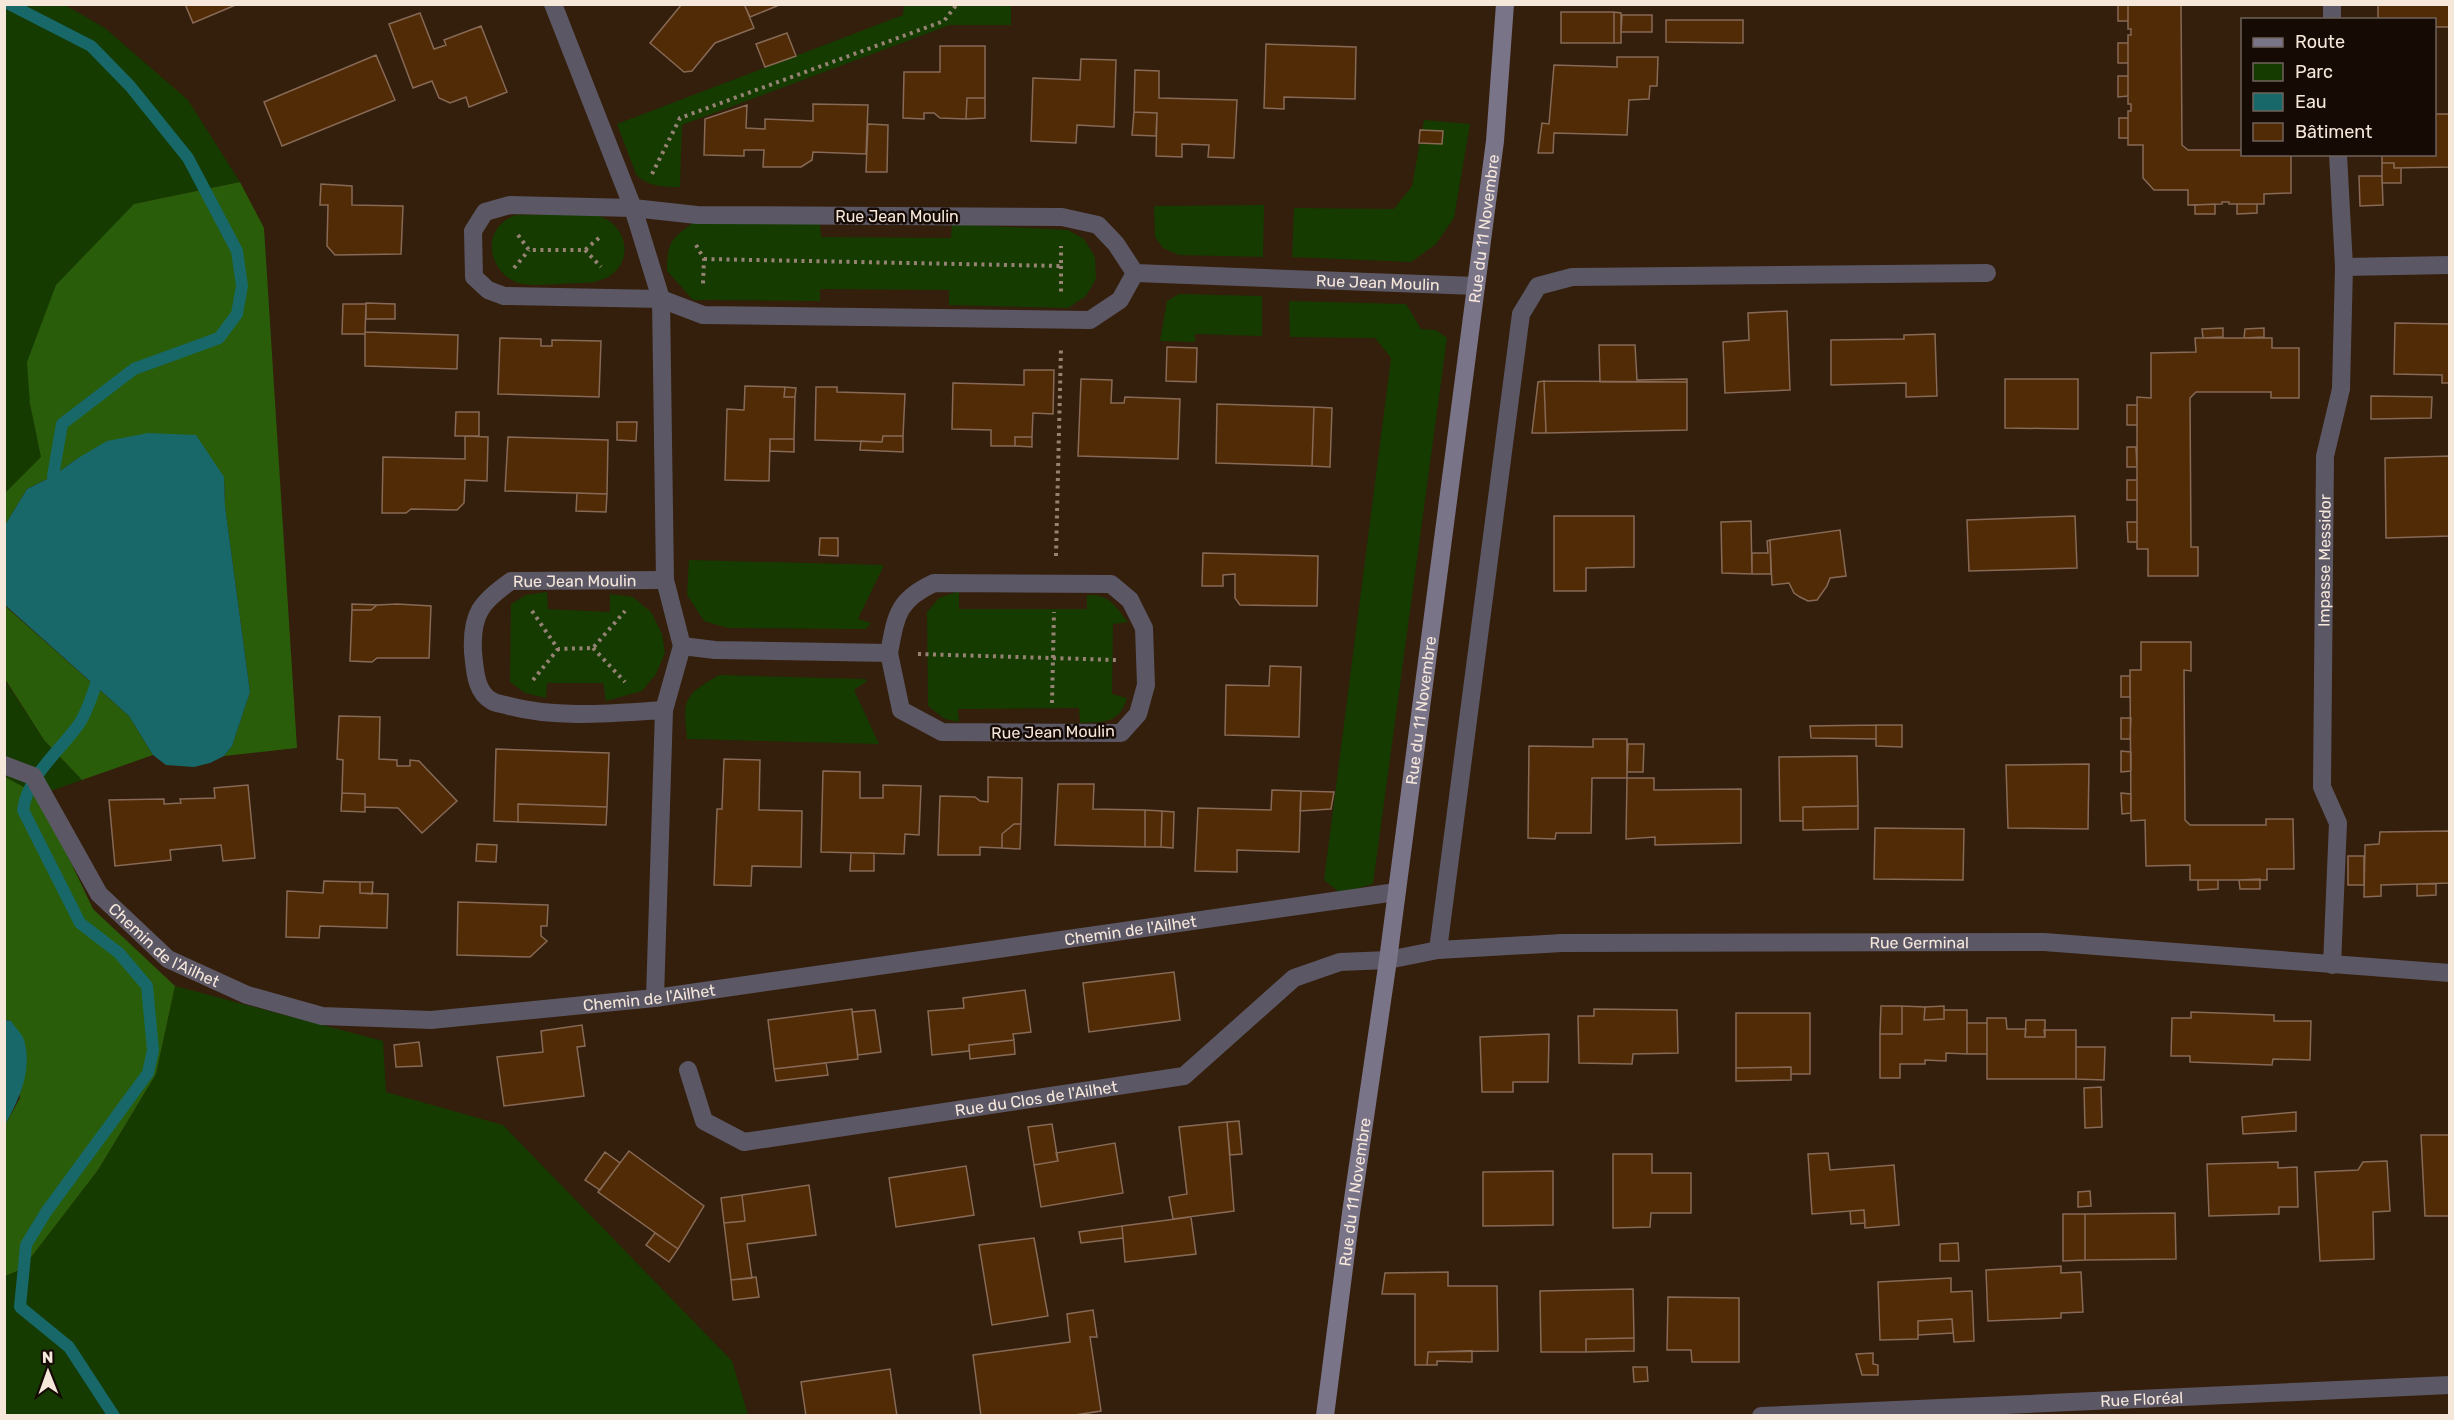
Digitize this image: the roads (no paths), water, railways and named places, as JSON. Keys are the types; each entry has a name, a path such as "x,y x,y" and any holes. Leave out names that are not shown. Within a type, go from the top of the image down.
{"street":[{"path":"553,4 633,208 661,299 658,581 682,646 658,710 655,998"},
{"name":"Rue du 11 Novembre","path":"1324,1416 1388,960 1495,141 1505,4"},
{"name":"Impasse Messidor","path":"2332,965 2338,823 2322,787 2325,456 2341,389 2344,267 2338,156"},
{"name":"Rue Jean Moulin","path":"510,205 633,208 697,215 1062,217 1098,225 1116,244 1135,273 1120,300 1090,320 703,315 661,299 504,296 488,290 474,277 474,231 485,212 510,205"},
{"path":"2344,267 2450,265"},
{"name":"Rue Jean Moulin","path":"1135,273 1476,285"},
{"path":"1438,950 1521,314 1538,286 1572,277 1987,273"},
{"name":"Rue Jean Moulin","path":"658,581 511,580 491,595 474,617 473,649 476,681 491,701 526,711 618,714 658,710"},
{"name":"Rue Jean Moulin","path":"934,583 1111,585 1130,600 1144,628 1146,685 1138,714 1121,733 942,732 901,710 889,653 896,615 914,592 934,583"},
{"path":"682,646 715,650 889,653"},
{"name":"Chemin de l'Ailhet","path":"4,765 33,776 99,894 168,959 247,994 322,1016 431,1020 655,998 1396,892"},
{"name":"Rue Germinal","path":"1388,960 1438,950 1562,943 2044,942 2450,973"},
{"name":"Rue du Clos de l'Ailhet","path":"688,1070 704,1121 744,1142 1184,1076 1294,978 1340,962 1388,960"},
{"name":"Rue Floréal","path":"1761,1416 2450,1385"}],"water":[{"path":"148,433 196,435 224,477 225,506 250,692 232,746 224,756 194,767 166,765 153,755 129,716 5,605 5,525 27,489 53,476 107,441"},
{"path":"5,1020 11,1021 23,1038 27,1063 20,1095 5,1125"}],"waterway":[{"path":"9,4 91,46 130,86 188,158 237,251 242,286 237,314 219,338 134,369 62,424 53,476 60,490"},
{"path":"100,671 83,718 38,775 26,797 23,810 80,923 119,953 147,986 153,1050 148,1073 46,1212 26,1245 20,1307 69,1347 114,1416"}]}
